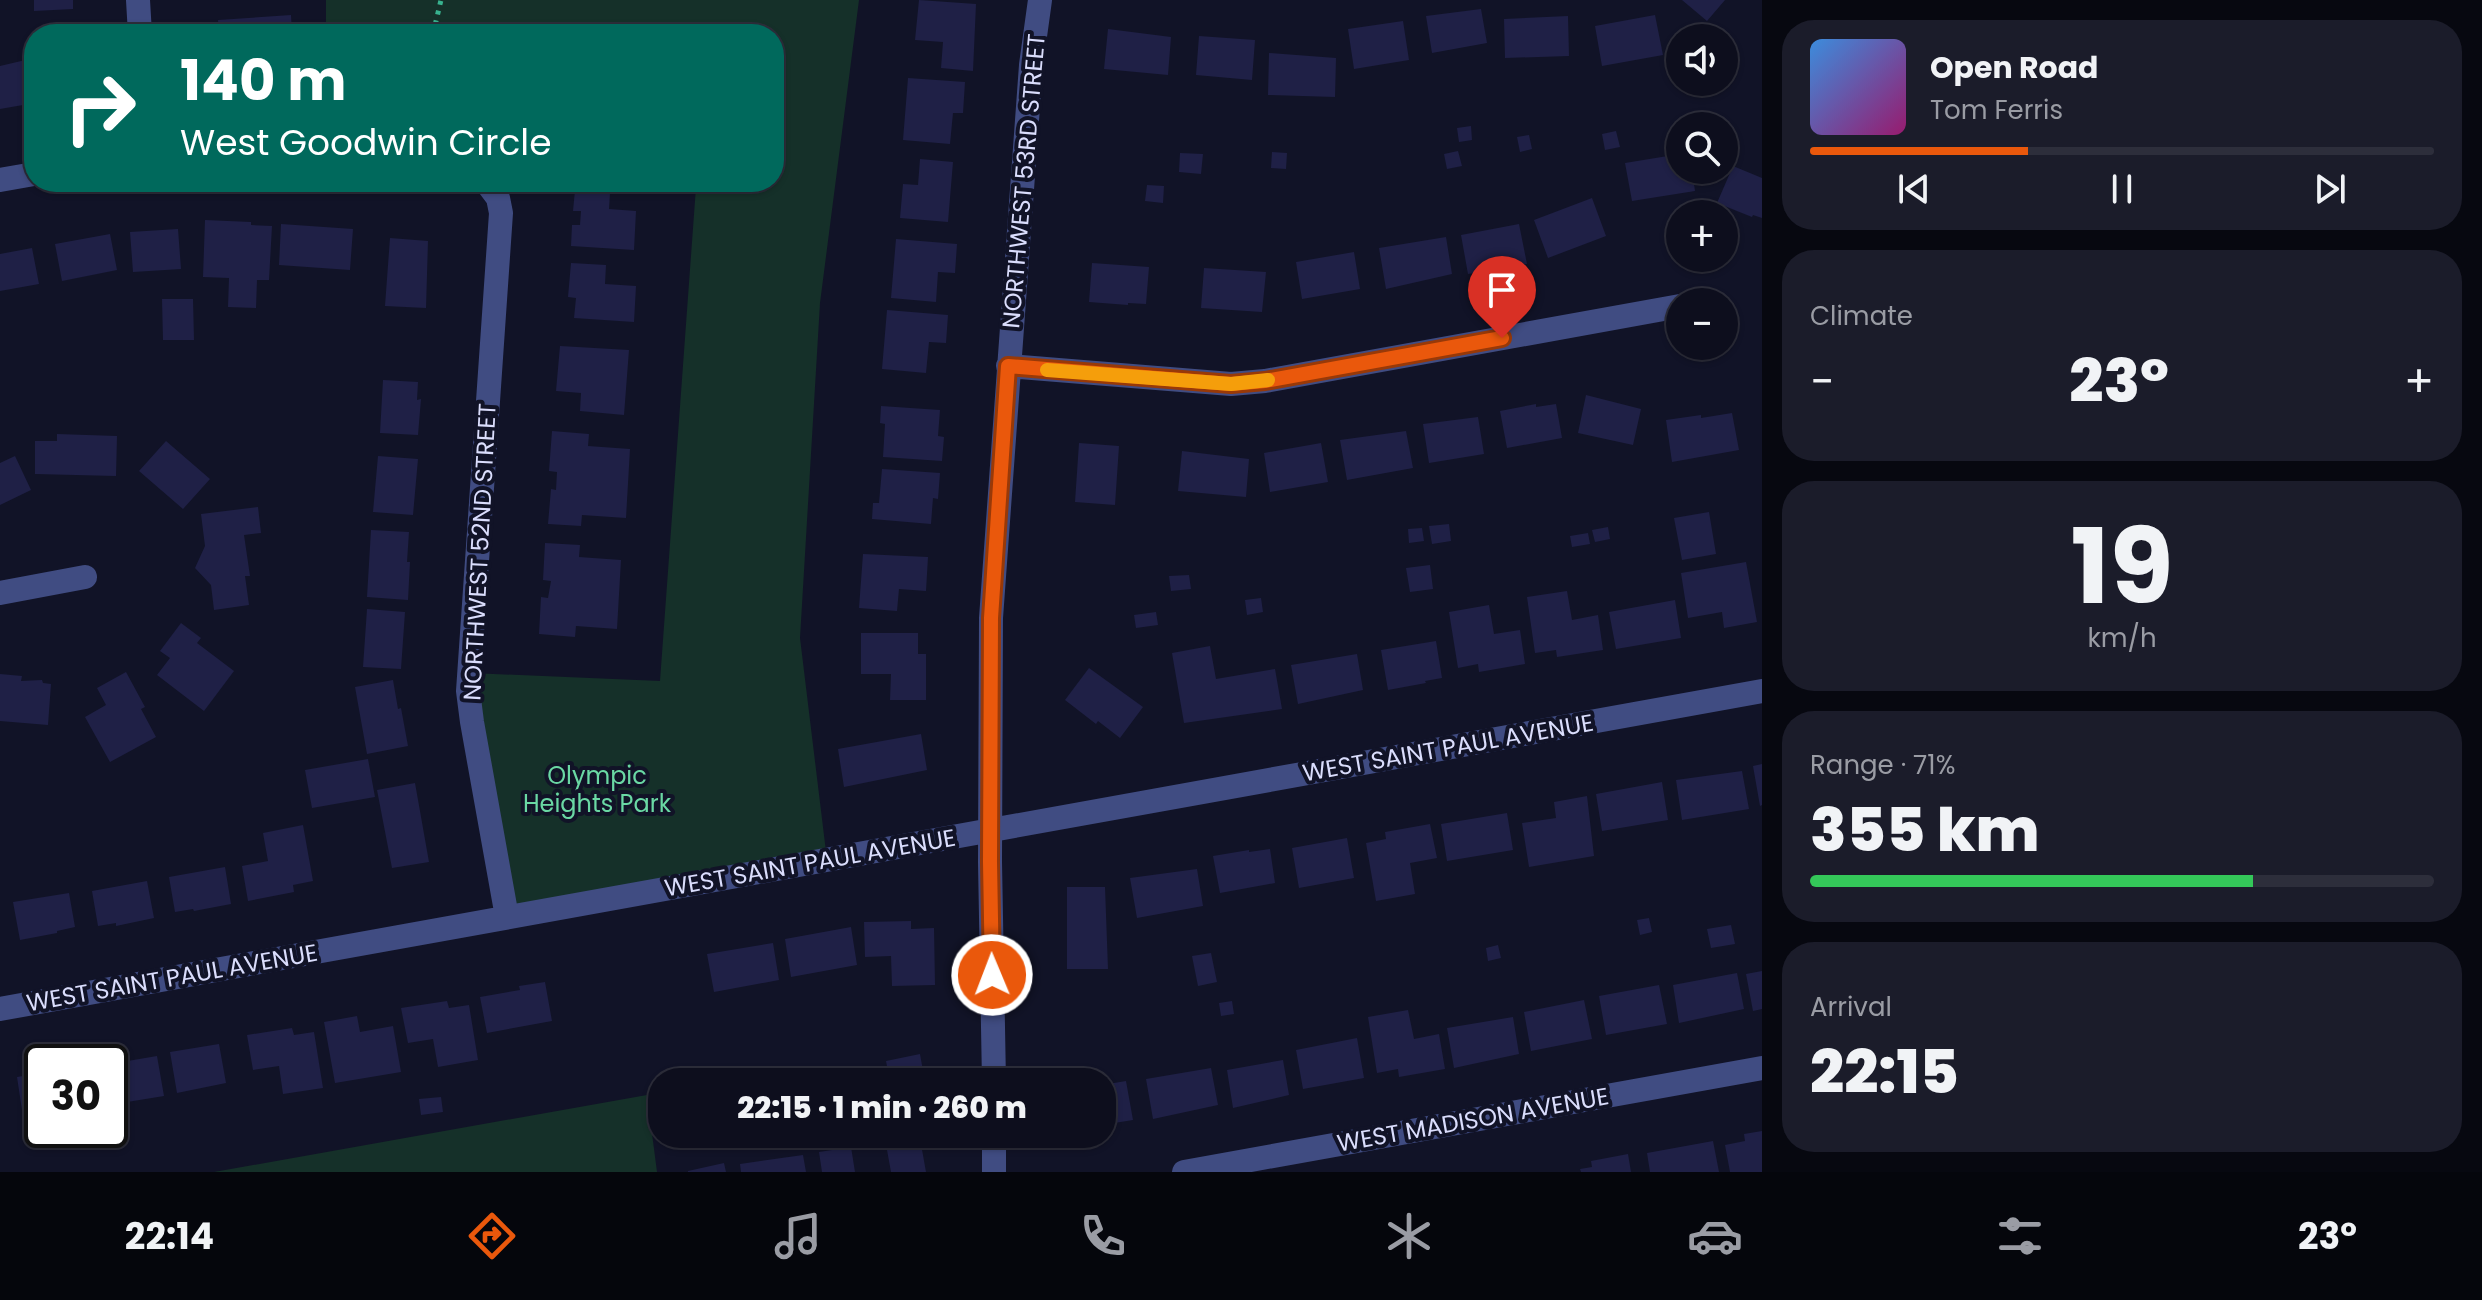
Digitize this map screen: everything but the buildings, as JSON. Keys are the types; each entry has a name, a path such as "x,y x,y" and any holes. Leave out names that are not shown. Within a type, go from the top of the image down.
{"street":[{"path":"138,0 139,24"},
{"name":"NORTHWEST 53RD STREET","path":"994,1068 991,618 1031,65 1040,0"},
{"path":"0,180 24,176"},
{"name":"NORTHWEST 52ND STREET","path":"494,192 501,213 468,691 507,917"},
{"path":"1008,366 1231,384 1265,381 1666,309"},
{"path":"0,593 85,577"},
{"name":"WEST SAINT PAUL AVENUE","path":"0,1009 1762,691"},
{"name":"WEST MADISON AVENUE","path":"1184,1172 1762,1068"},
{"path":"994,1148 994,1172"}],"path":[{"path":"435,24 441,0"}],"green space":[{"name":"Olympic Heights Park","path":"326,0 859,0 820,303 800,638 827,860 507,917 470,673 660,681 696,192 784,192 784,24 326,24"},
{"path":"647,1095 648,1148 654,1148 657,1172 214,1172"}],"slow traffic":[{"path":"1047,370 1231,384 1268,380"}],"route":[{"path":"992,975 991,618 1008,366 1231,384 1265,381 1502,338"}]}
